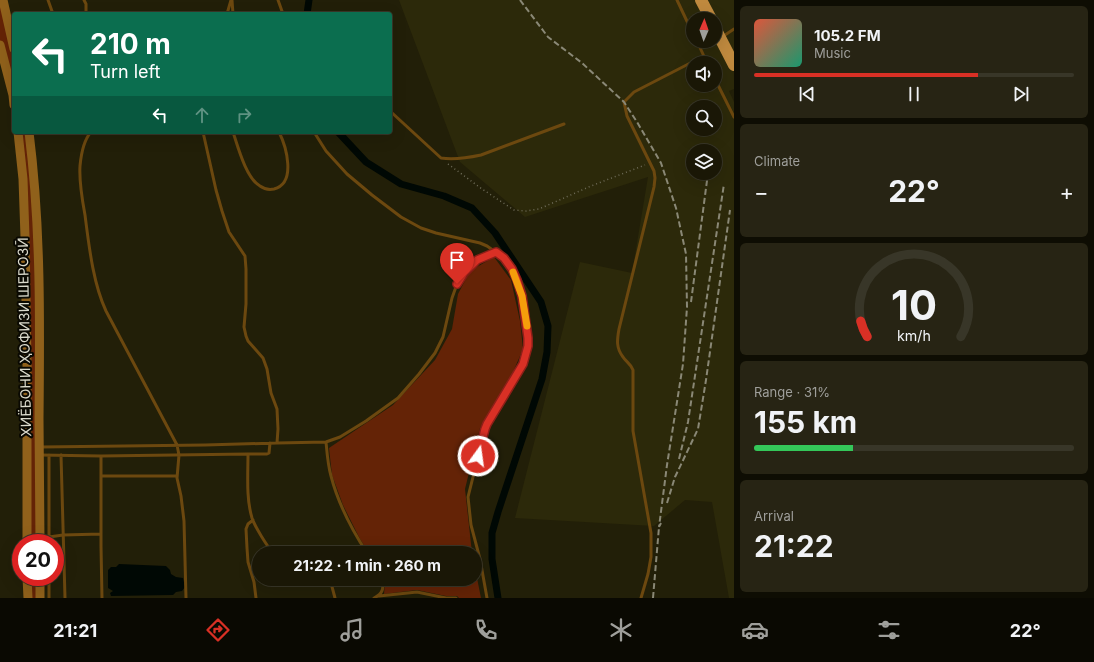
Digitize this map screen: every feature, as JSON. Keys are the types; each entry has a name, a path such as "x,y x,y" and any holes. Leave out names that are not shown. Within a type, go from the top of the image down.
{"highway":[{"path":"701,0 707,12"},
{"path":"722,41 734,65"}],"main road":[{"path":"3,0 12,40"},
{"path":"0,45 12,91"},
{"name":"ХИЁБОНИ ҲОФИЗИ ШЕРОЗӢ","path":"18,134 23,179 25,237 27,534"},
{"name":"ХИЁБОНИ ҲОФИЗИ ШЕРОЗӢ","path":"29,134 37,234 40,327 42,453 40,534"},
{"path":"27,586 28,598"},
{"path":"40,586 40,598"}],"lane":[{"path":"48,0 52,12"},
{"path":"84,0 86,4 86,12"},
{"path":"228,12 231,0"},
{"path":"231,0 233,12"},
{"path":"278,0 282,12"},
{"path":"677,0 686,19"},
{"path":"722,32 734,29"},
{"path":"700,48 704,56"},
{"path":"641,598 651,557 651,533 633,431 633,370 623,357 617,343 655,178 650,163 626,116 624,102 634,92 686,65"},
{"path":"722,92 734,117"},
{"path":"392,113 441,158 452,159 470,158 481,155 564,124"},
{"path":"90,134 84,143 80,165 88,242 100,299 178,445 179,455 177,476 184,521 186,598"},
{"path":"204,134 216,190 227,227 245,256 246,304 244,327 248,341 263,358 267,369 271,392 277,408 277,443"},
{"path":"234,134 243,162 250,176 259,186 269,190 279,188 285,182 288,174 287,157 283,139 280,134"},
{"path":"315,134 326,151 347,174 401,217 421,228 436,233 480,243 504,258 512,269 517,280 522,296 528,346 523,364 485,429 468,498 471,525 480,559 487,598"},
{"path":"42,453 178,445 326,442 340,437 366,421 398,398 419,374 435,353 443,337 452,298 457,284 464,273 477,260 496,252"},
{"path":"326,442 330,476 342,506 362,546"},
{"path":"42,453 101,456 267,454 269,453 270,443"},
{"path":"42,453 49,534"},
{"path":"248,454 248,493 253,520 269,546"},
{"path":"61,455 63,534"},
{"path":"101,456 102,598"},
{"path":"101,476 177,476"},
{"path":"253,520 248,524 246,529 248,562 254,582 256,598"},
{"path":"64,535 101,534"},
{"path":"64,566 65,598"},
{"path":"49,586 49,598"},
{"path":"332,586 335,598"},
{"path":"379,596 383,589 383,586"},
{"path":"374,598 379,596 417,592 446,598 456,598"}],"path":[{"path":"441,158 482,189 514,210 526,211 539,210 597,184 650,163"}],"shaded area":[{"path":"0,0 12,52 12,92 0,45"},
{"path":"399,0 734,0 734,89 729,91 734,102 734,598 729,598 712,502 685,500 654,526 515,518 580,262 632,273 648,177 525,217 460,162"},
{"path":"16,134 27,134 35,234 39,534 27,534 24,236"},
{"path":"494,257 511,280 520,321 523,349 510,379 480,428 465,489 471,546 364,546 343,505 332,475 329,448 393,405 435,360 452,329 458,294 470,271"},
{"path":"119,564 166,566 170,570 171,574 176,577 183,578 185,587 182,591 176,592 173,595 111,596 110,593 113,591 108,588 108,570"},
{"path":"27,586 39,586 39,598 27,598"},
{"path":"385,586 479,586 481,598 459,598 457,596 446,596 417,590 384,594"}],"waterway":[{"path":"307,12 309,0"},
{"path":"340,134 366,162 401,184 444,196 472,208 495,233 541,302 548,326 547,352 542,379 492,533 492,559 498,598"}],"railway":[{"path":"520,0 548,37 582,63 624,102 661,163 676,208 686,254 687,307 683,364 659,527"},
{"path":"691,302 707,180"},
{"path":"679,459 688,422 724,184"},
{"path":"667,503 675,477 698,429 730,210"},
{"path":"653,598 659,527 661,523"}],"slow traffic":[{"path":"513,272 522,296 527,326"}],"route":[{"path":"457,284 464,273 477,260 496,252 504,258 512,269 517,280 522,296 527,325 528,346 526,356 523,364 487,424 478,456"}]}
